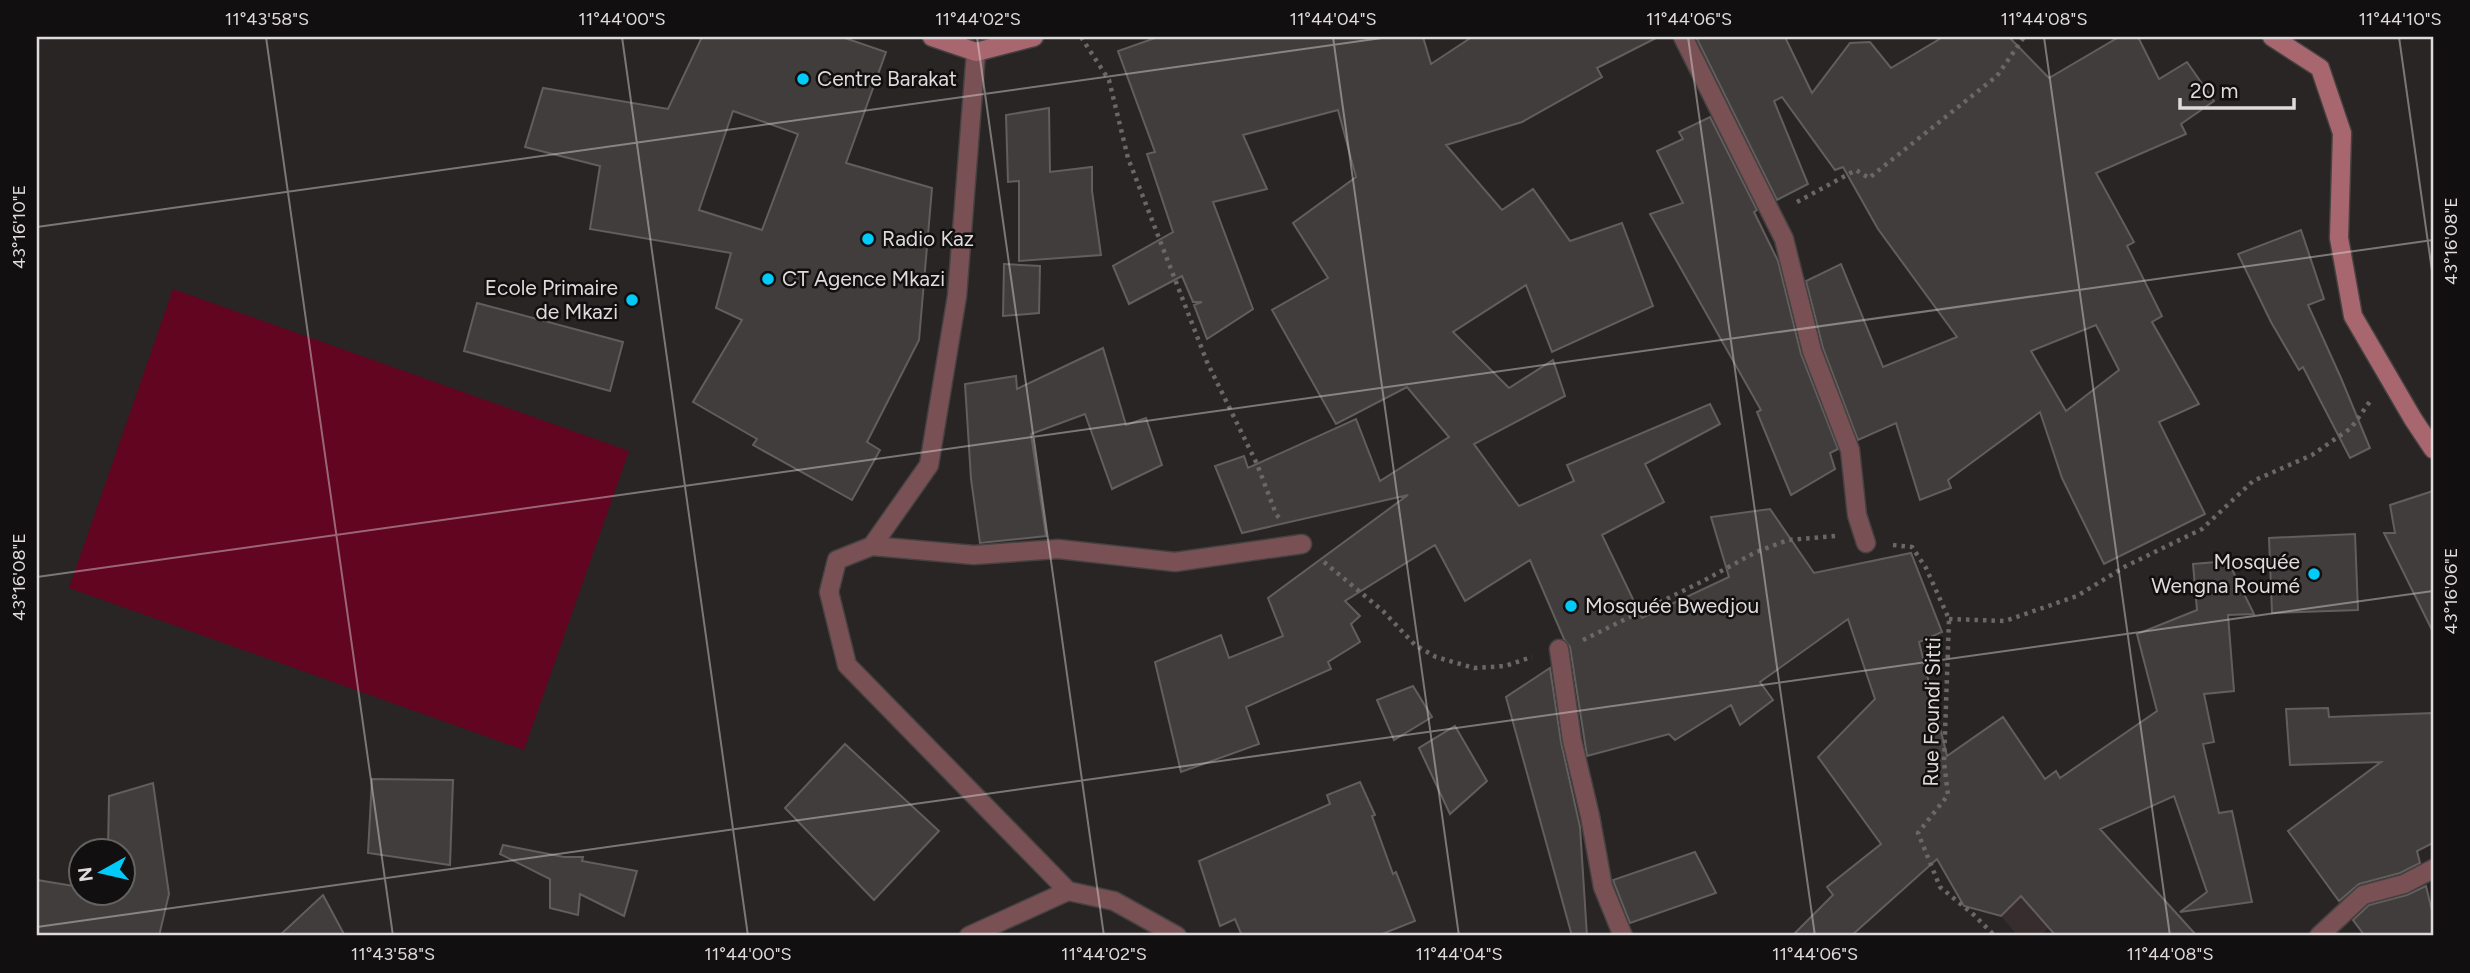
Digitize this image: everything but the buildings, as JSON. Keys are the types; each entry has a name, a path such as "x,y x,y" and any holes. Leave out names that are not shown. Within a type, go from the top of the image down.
{"main road":[{"path":"932,37 976,52 1034,37"},
{"path":"2272,37 2320,68 2342,133 2339,238 2353,316 2433,449"}],"street":[{"path":"1683,37 1784,239 1812,351 1850,450 1857,515 1866,543"},
{"path":"872,546 929,465 957,296 976,52"},
{"path":"1177,936 1114,901 1068,891 847,665 829,593 837,560 872,546 974,555 1058,549 1175,562 1302,544"},
{"path":"1559,649 1572,740 1590,816 1602,887 1623,936"},
{"path":"2319,936 2363,895 2404,884 2433,869"},
{"path":"969,936 1068,891"}],"path":[{"path":"1081,37 1109,80 1128,158 1208,362 1257,464 1276,514 1302,544 1383,611 1415,645 1436,657 1474,668 1506,666 1574,645 1756,552 1788,540 1836,536 1851,531 1857,515"},
{"path":"1772,215 1856,170 1869,178 1997,76 2024,37"},
{"path":"1949,619 2005,621 2077,596 2126,566 2202,529 2253,481 2312,455 2351,428 2388,377"},
{"name":"Rue Foundi Sitti","path":"1866,543 1912,547 1926,568 1949,619 1944,762 1948,794 1918,833 1940,887 1995,936"}],"shaded area":[{"path":"173,289 629,451 524,750 69,588"},
{"path":"2032,884 2070,904 2041,936 2018,936 2001,916"}],"place":[{"name":"Centre Barakat","path":"803,79"},
{"name":"Radio Kaz","path":"868,239"},
{"name":"CT Agence Mkazi","path":"768,279"},
{"name":"Ecole Primaire de Mkazi","path":"632,300"},
{"name":"Mosquée Wengna Roumé","path":"2314,574"},
{"name":"Mosquée Bwedjou","path":"1571,606"}]}
